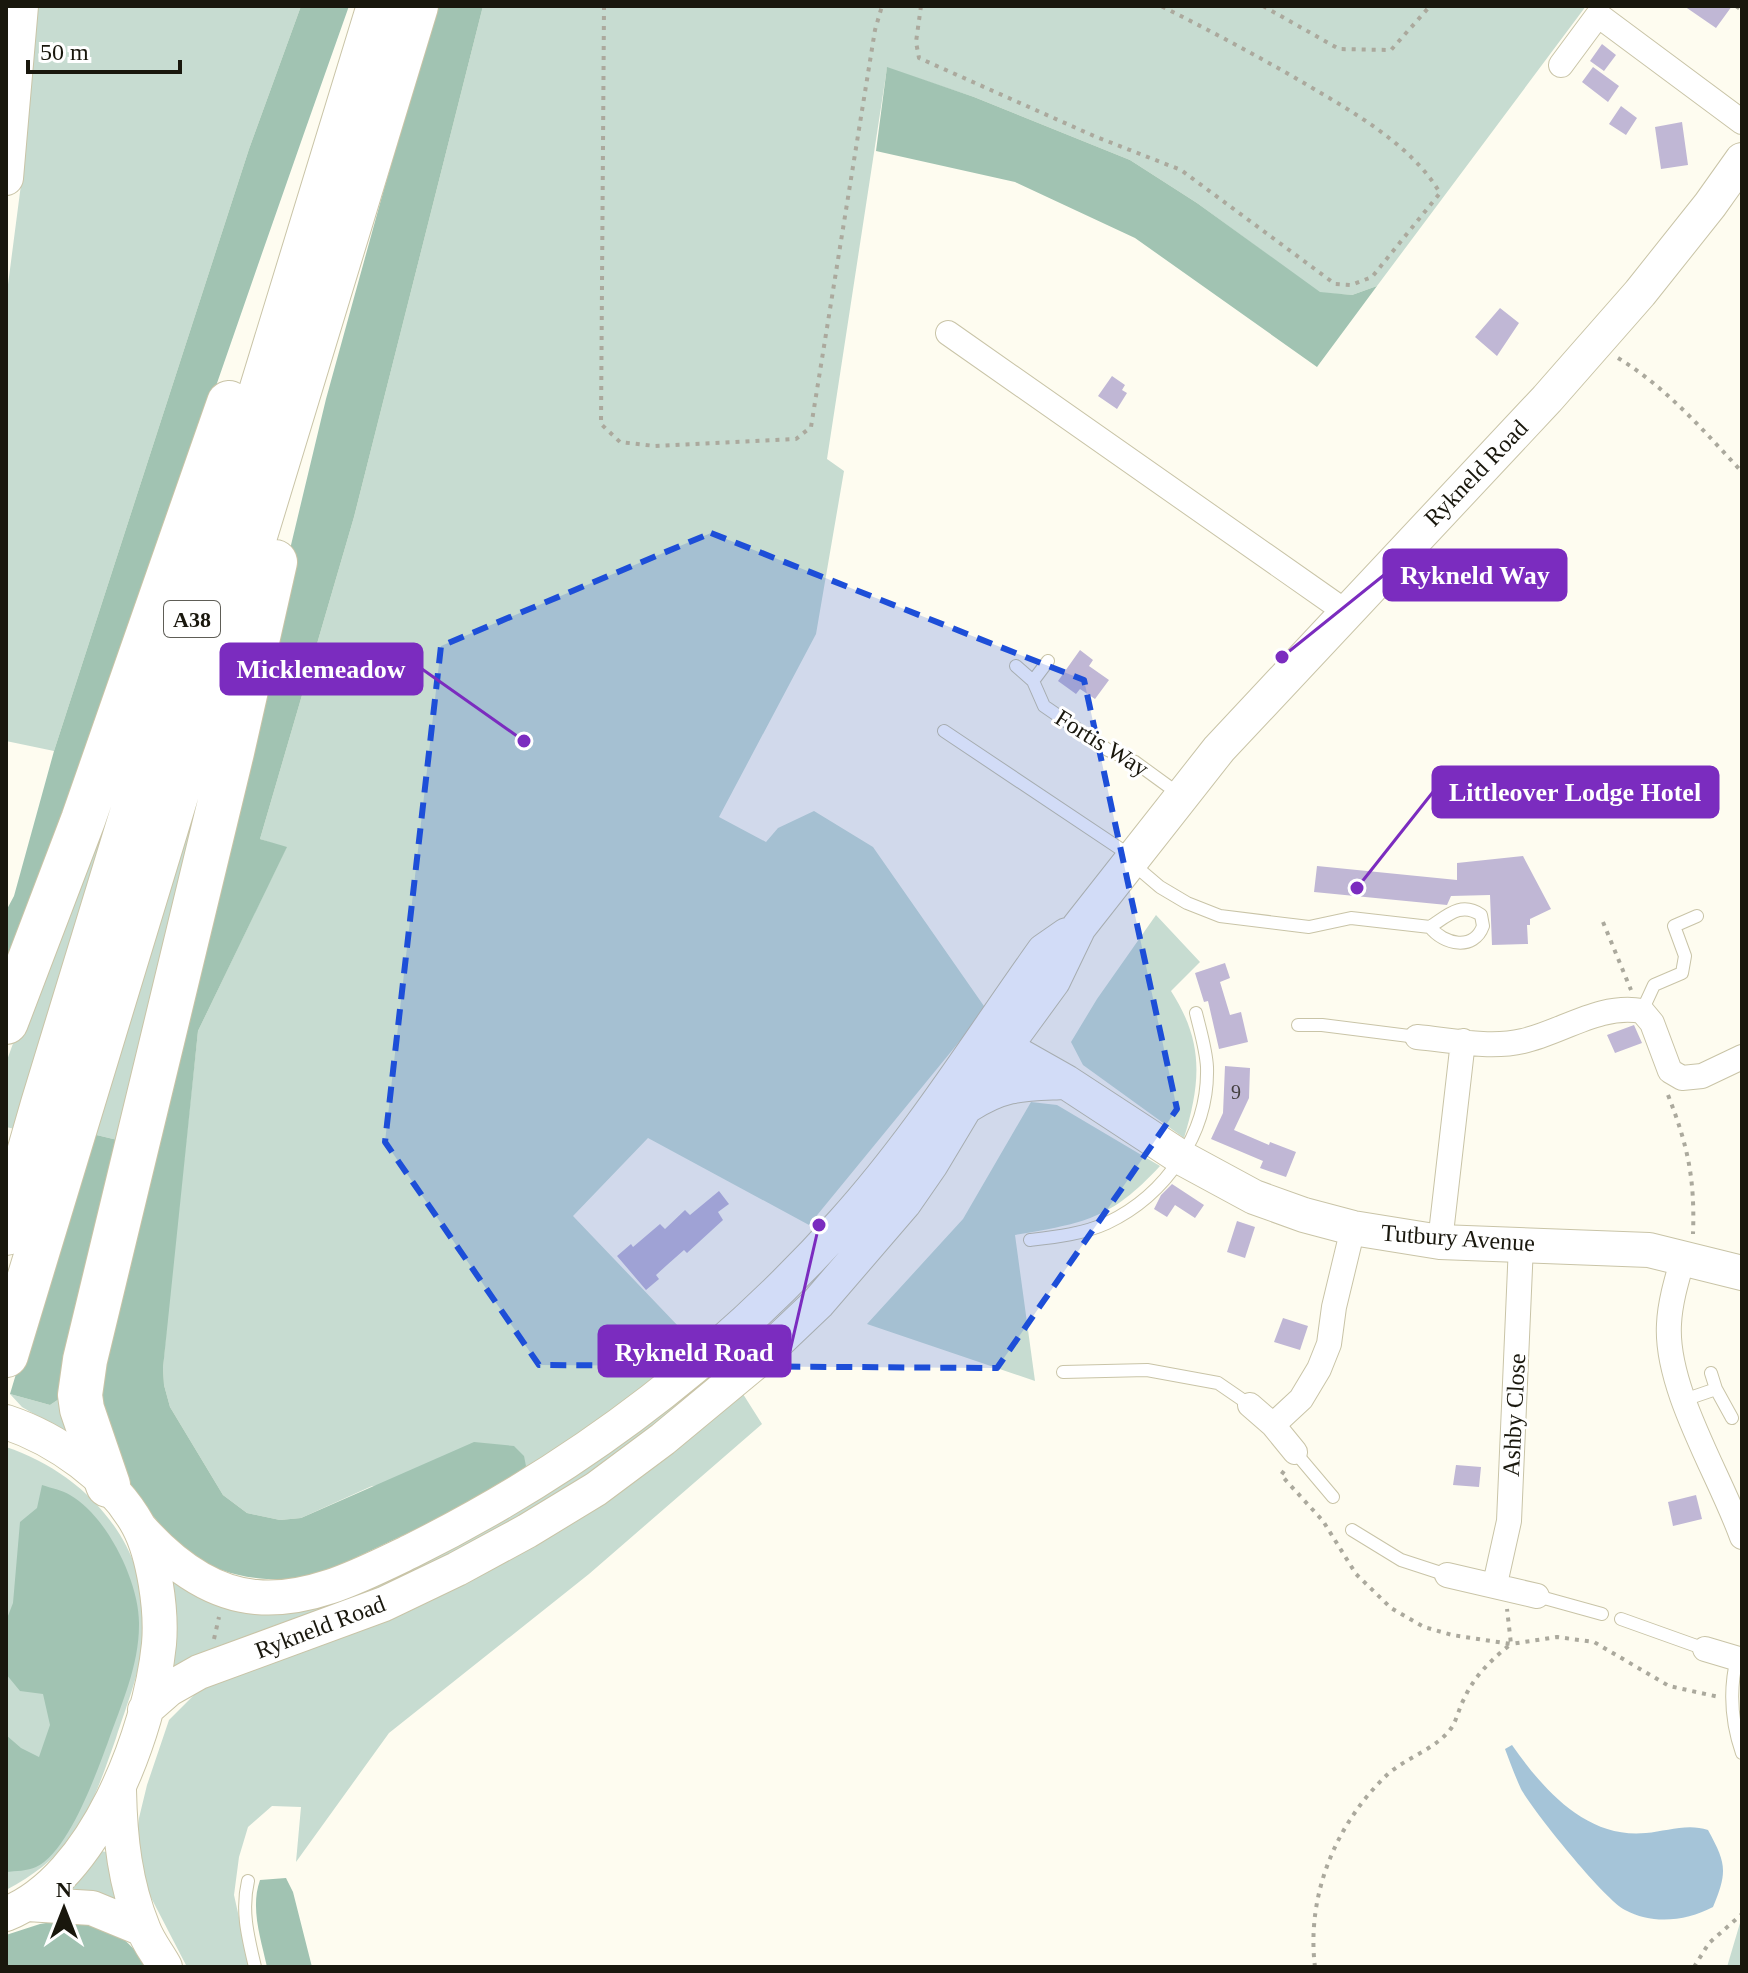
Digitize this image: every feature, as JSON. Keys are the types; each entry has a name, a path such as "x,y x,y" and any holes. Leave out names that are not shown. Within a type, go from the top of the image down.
{"highway":[{"path":"6,1022 83,820 339,86 376,6"},
{"name":"A38","path":"6,1233 376,6"},
{"name":"A38","path":"6,1355 416,6"},
{"path":"108,1485 82,1409 80,1395 85,1360 232,752 298,460 328,297"}],"street":[{"path":"6,178 21,6"},
{"path":"1561,65 1598,15 1742,122"},
{"name":"Rykneld Road","path":"805,1290 884,1175 1053,981 1079,927 1219,749 1547,399 1710,205 1742,160"},
{"path":"948,333 1346,612"},
{"path":"1417,1037 1519,1042 1605,1013 1639,1010 1652,1023 1670,1071 1682,1078 1702,1076 1742,1057"},
{"name":"Rykneld Road","path":"145,1710 169,1689 199,1672 384,1604 457,1569 596,1489 663,1439 729,1360 751,1318 805,1290 904,1203 967,1106 1005,1033"},
{"name":"Tutbury Avenue","path":"1005,1033 1044,1046 1066,1082 1182,1158 1254,1197 1304,1215 1353,1228 1440,1242 1649,1250 1742,1273"},
{"path":"1440,1242 1463,1041"},
{"path":"967,1106 1007,1085 1066,1082"},
{"path":"1273,1425 1301,1399 1329,1344 1334,1307 1353,1228"},
{"name":"Ashby Close","path":"1500,1586 1509,1521 1521,1245"},
{"path":"1687,1259 1669,1323 1669,1348 1684,1400 1742,1537"},
{"name":"Rykneld Road","path":"139,1527 174,1562 226,1589 259,1597 314,1592 388,1562 512,1497 621,1425 681,1378 729,1360"},
{"path":"1250,1405 1273,1425 1295,1452"},
{"path":"11,1424 77,1458 108,1485 139,1527 153,1576 159,1620 156,1665 145,1710 119,1786 100,1824 74,1862 42,1894 16,1909"},
{"path":"1447,1575 1537,1596"},
{"path":"1705,1649 1740,1651"},
{"path":"119,1786 122,1856 143,1929 165,1967"},
{"path":"16,1909 92,1908 143,1929"}],"lane":[{"path":"1033,681 1048,661"},
{"name":"Fortis Way","path":"1016,666 1033,681 1044,706 1108,750 1135,762 1182,796"},
{"path":"944,731 1132,860 1160,887 1187,903 1220,916 1309,927 1351,918 1430,927"},
{"path":"1639,1010 1654,985 1682,973 1685,956 1674,926 1697,916"},
{"path":"1030,1240 1071,1235 1105,1224 1137,1206 1182,1158 1198,1129 1205,1099 1207,1066 1196,1013"},
{"path":"1298,1025 1322,1025 1417,1037"},
{"path":"1063,1372 1147,1370 1218,1383 1250,1405"},
{"path":"1711,1373 1732,1418"},
{"path":"1684,1400 1716,1389"},
{"path":"1295,1452 1333,1497"},
{"path":"1352,1530 1401,1560 1447,1575"},
{"path":"1537,1596 1602,1614"},
{"path":"1621,1619 1705,1649"},
{"path":"1740,1651 1731,1699 1735,1734 1742,1753"},
{"path":"248,1881 243,1902 255,1967"}],"path":[{"path":"604,6 601,424 620,442 655,446 796,439 811,427 875,30 882,6"},
{"path":"921,6 916,42 919,58 1094,136 1181,170 1335,284 1351,285 1372,277 1440,193 1429,175 1364,118 1231,41 1161,6"},
{"path":"1263,6 1339,49 1391,50 1430,6"},
{"path":"1736,6 1742,10"},
{"path":"1597,342 1643,372 1742,472"},
{"path":"1603,922 1639,1010"},
{"path":"1663,1083 1690,1159 1694,1196 1687,1259"},
{"path":"1295,1452 1281,1475 1323,1521 1356,1574 1391,1608 1424,1627 1452,1635 1511,1644 1557,1637 1594,1642 1669,1686 1731,1699"},
{"path":"1500,1586 1511,1644"},
{"path":"1315,1967 1315,1905 1339,1838 1364,1801 1389,1773 1441,1739 1452,1726 1478,1675 1511,1644"},
{"path":"1694,1967 1709,1943 1742,1914"}],"highlighted area":[{"path":"711,533 1084,680 1177,1109 997,1368 539,1365 385,1142 441,646"}],"green space":[{"path":"35,6 301,6 249,149 54,751 6,741 6,300 26,146"},
{"path":"301,6 349,6 6,985 6,911 14,896 54,751 249,149"},
{"path":"438,6 483,6 354,517 260,839 287,847 198,1031 163,1368 164,1385 170,1407 223,1495 247,1513 280,1520 301,1518 474,1442 514,1446 524,1456 526,1466 518,1476 465,1506 317,1576 266,1579 233,1574 187,1552 139,1499 122,1472 105,1434 95,1363 326,399"},
{"path":"483,6 1586,6 1377,286 1352,295 1320,293 1197,203 1130,160 974,97 887,68 827,459 844,471 816,634 719,817 766,842 778,828 814,811 873,847 986,1009 809,1225 648,1138 573,1216 700,1349 518,1476 372,1486 301,1518 280,1520 247,1513 223,1495 170,1407 164,1385 169,1298 198,1031 286,848 260,839 354,517"},
{"path":"887,67 974,97 1130,160 1197,203 1320,292 1352,295 1377,286 1317,367 1135,238 1015,182 876,151"},
{"path":"175,591 24,1131 6,1127 6,1063"},
{"path":"218,732 126,1142 88,1133"},
{"path":"1156,915 1200,962 1171,991 1189,1028 1196,1063 1194,1099 1184,1138 1083,1065 1071,1042"},
{"path":"1031,1102 1057,1105 1160,1166 1126,1198 1095,1216 1060,1227 1015,1235 1035,1381 867,1324 963,1219"},
{"path":"88,1133 126,1142 71,1391 50,1405 10,1394"},
{"path":"708,1376 712,1380 711,1387 555,1500 398,1585 171,1671 166,1574 271,1609"},
{"path":"71,1391 75,1438 22,1407 10,1394 50,1405"},
{"path":"743,1394 762,1424 589,1574 389,1733 296,1862 301,1807 272,1806 248,1827 239,1857 234,1895 250,1967 187,1967 144,1884 136,1842 147,1785 169,1720 199,1690 243,1671"},
{"path":"6,1447 62,1475 86,1494 107,1517 124,1542 136,1570 143,1600 144,1632 133,1686 89,1808 78,1827 50,1861 6,1890"},
{"path":"42,1485 67,1493 84,1505 108,1534 134,1590 138,1608 138,1640 124,1700 70,1830 48,1859 36,1867 6,1872 6,1735 21,1748 39,1757 50,1725 43,1694 20,1691 6,1674 6,1621 13,1603 20,1522 37,1508"},
{"path":"101,1851 106,1852 116,1901 66,1891"},
{"path":"286,1878 293,1892 312,1967 267,1967 258,1924 257,1891 260,1880"},
{"path":"88,1916 122,1937 148,1967 6,1967 6,1935 40,1924"},
{"path":"1742,1921 1742,1967 1727,1967 1740,1923"}],"water":[{"path":"1512,1745 1552,1794 1568,1808 1604,1828 1624,1833 1685,1827 1708,1830 1723,1867 1713,1907 1681,1918 1658,1919 1636,1915 1615,1903 1570,1854 1528,1800 1505,1749"}],"building":[{"path":"1684,6 1732,6 1716,28"},
{"path":"1602,44 1616,55 1604,71 1590,61"},
{"path":"1593,67 1619,86 1608,102 1582,82"},
{"path":"1621,106 1637,118 1626,135 1609,124"},
{"path":"1682,122 1688,165 1661,169 1655,127"},
{"path":"1500,308 1519,323 1497,356 1475,337"},
{"path":"1112,376 1125,385 1122,390 1127,393 1117,409 1098,396"},
{"path":"1080,650 1093,660 1089,666 1109,680 1095,699 1080,689 1076,694 1058,681"},
{"path":"1523,856 1551,909 1530,919 1530,925 1527,925 1528,944 1492,945 1490,895 1451,896 1447,905 1314,892 1317,866 1457,880 1457,863"},
{"path":"1225,963 1230,978 1220,982 1230,1015 1241,1012 1248,1042 1219,1049 1208,1001 1204,1002 1195,973"},
{"path":"1634,1025 1642,1043 1615,1053 1607,1035"},
{"path":"1225,1066 1250,1068 1249,1098 1234,1130 1269,1145 1270,1142 1296,1152 1286,1177 1260,1168 1263,1161 1211,1139 1223,1113"},
{"path":"1172,1184 1204,1205 1195,1218 1175,1205 1167,1217 1154,1209 1161,1195"},
{"path":"719,1191 729,1204 718,1212 723,1220 687,1253 684,1250 656,1275 659,1279 646,1290 617,1256 660,1224 665,1229 685,1210 690,1215"},
{"path":"1237,1221 1255,1227 1245,1258 1227,1252"},
{"path":"1283,1318 1308,1326 1300,1350 1274,1342"},
{"path":"1456,1465 1481,1467 1479,1487 1453,1485"},
{"path":"1696,1495 1702,1519 1673,1526 1668,1502"}],"place":[{"name":"Rykneld Way","path":"1282,657"},
{"name":"Micklemeadow","path":"524,741"},
{"name":"Littleover Lodge Hotel","path":"1357,888"},
{"name":"Rykneld Road","path":"819,1225"}]}
